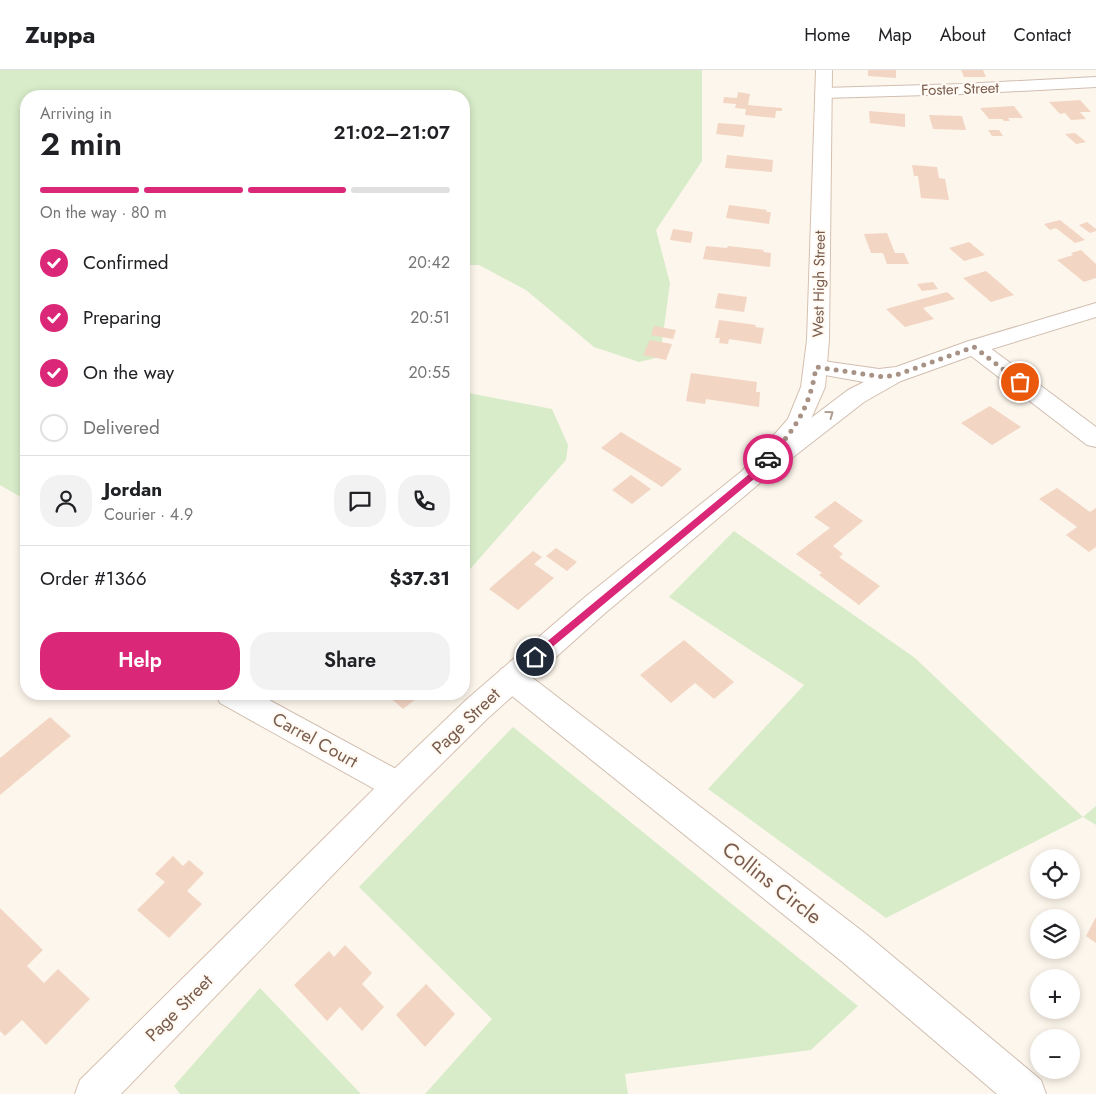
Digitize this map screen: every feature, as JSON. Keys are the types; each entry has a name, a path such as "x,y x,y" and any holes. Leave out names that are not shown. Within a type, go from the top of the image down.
{"street":[{"name":"West High Street","path":"751,477 799,422 813,386 818,340 824,70"},
{"name":"Foster Street","path":"823,93 964,89 1096,82"},
{"name":"Page Street","path":"94,1094 398,786 511,678 594,606 751,477 850,400 874,385 974,347 1096,310"},
{"path":"974,347 1096,439"},
{"name":"Page Street","path":"816,367 879,377 899,374"},
{"name":"Collins Circle","path":"511,678 853,946 1026,1094"},
{"name":"Carrel Court","path":"242,700 398,786"}],"green space":[{"path":"0,70 702,70 702,161 656,230 670,283 660,357 639,362 594,347 526,290 479,265 470,265 470,90 20,90 20,497 0,485"},
{"path":"470,393 552,409 568,445 566,460 470,569"},
{"path":"734,531 915,658 1083,817 886,918 708,789 804,685 669,597"},
{"path":"513,727 858,1006 811,1050 625,1074 628,1094 425,1094 492,1019 359,887"},
{"path":"1096,806 1096,825 1083,817"},
{"path":"260,988 361,1094 180,1094 174,1086"}],"building":[{"path":"868,70 896,70 896,78 868,76"},
{"path":"961,70 983,70 986,77 964,77"},
{"path":"738,92 750,94 748,105 782,108 782,111 776,111 775,118 745,115 746,109 735,108 736,104 723,103 724,97 737,98"},
{"path":"1080,100 1091,112 1080,112 1086,119 1071,120 1065,113 1060,114 1049,102"},
{"path":"1014,106 1023,118 1008,118 1010,121 989,119 980,108"},
{"path":"869,111 905,114 905,127 870,123"},
{"path":"929,115 962,116 966,130 933,129"},
{"path":"718,123 745,125 743,137 716,134"},
{"path":"988,130 999,130 1003,136 992,136"},
{"path":"1075,133 1086,142 1076,144 1065,134"},
{"path":"727,155 773,160 772,172 725,168"},
{"path":"912,165 937,167 939,178 945,179 949,200 921,198 918,176 914,176"},
{"path":"729,205 767,210 766,212 771,212 769,224 726,218"},
{"path":"1060,220 1085,240 1075,243 1056,228 1050,230 1044,224"},
{"path":"1087,222 1096,231 1090,233 1079,225"},
{"path":"673,229 693,232 691,243 670,240"},
{"path":"887,233 895,253 904,253 909,264 887,264 883,253 871,253 864,234"},
{"path":"969,242 985,255 964,261 949,248"},
{"path":"706,246 727,248 728,246 764,250 763,252 771,253 770,267 703,259"},
{"path":"1081,250 1096,264 1096,278 1084,282 1057,260 1073,255 1071,253"},
{"path":"986,271 1014,295 991,302 963,278"},
{"path":"933,282 938,289 922,291 917,284"},
{"path":"947,292 955,299 923,308 934,319 905,327 886,309"},
{"path":"718,293 747,297 744,312 715,308"},
{"path":"719,320 756,325 755,327 764,328 761,344 729,339 728,344 719,343 720,338 715,338"},
{"path":"654,326 676,330 673,339 651,335"},
{"path":"650,340 672,344 666,360 643,355"},
{"path":"691,373 757,382 756,392 760,392 759,407 706,399 705,404 686,401"},
{"path":"990,406 1021,427 992,445 961,423"},
{"path":"621,432 682,469 662,487 601,448"},
{"path":"631,475 651,489 632,504 612,490"},
{"path":"1057,488 1090,512 1096,508 1096,547 1089,552 1066,535 1077,527 1039,499"},
{"path":"835,501 863,521 833,546 843,554 839,557 880,586 859,605 819,575 822,573 796,554 830,528 814,517"},
{"path":"556,548 577,562 567,571 546,556"},
{"path":"533,551 542,557 534,564 554,578 518,610 489,589"},
{"path":"684,640 734,682 714,699 695,683 671,703 640,675"},
{"path":"393,700 414,700 403,709"},
{"path":"50,717 71,736 0,795 0,758"},
{"path":"173,856 183,866 189,860 204,873 187,891 202,904 169,938 137,910 165,882 155,874"},
{"path":"0,908 43,950 27,966 44,983 58,969 90,999 46,1045 22,1020 5,1036 0,1031"},
{"path":"1096,917 1096,943 1086,936"},
{"path":"345,945 372,973 362,984 384,1007 362,1031 340,1007 327,1021 294,985 329,951 334,957"},
{"path":"426,984 455,1014 425,1047 396,1015"}],"way so far":[{"path":"768,459 799,422 809,401 816,367 884,377 899,374 974,347 1020,382"}],"route":[{"path":"535,657 751,477 768,459"}]}
